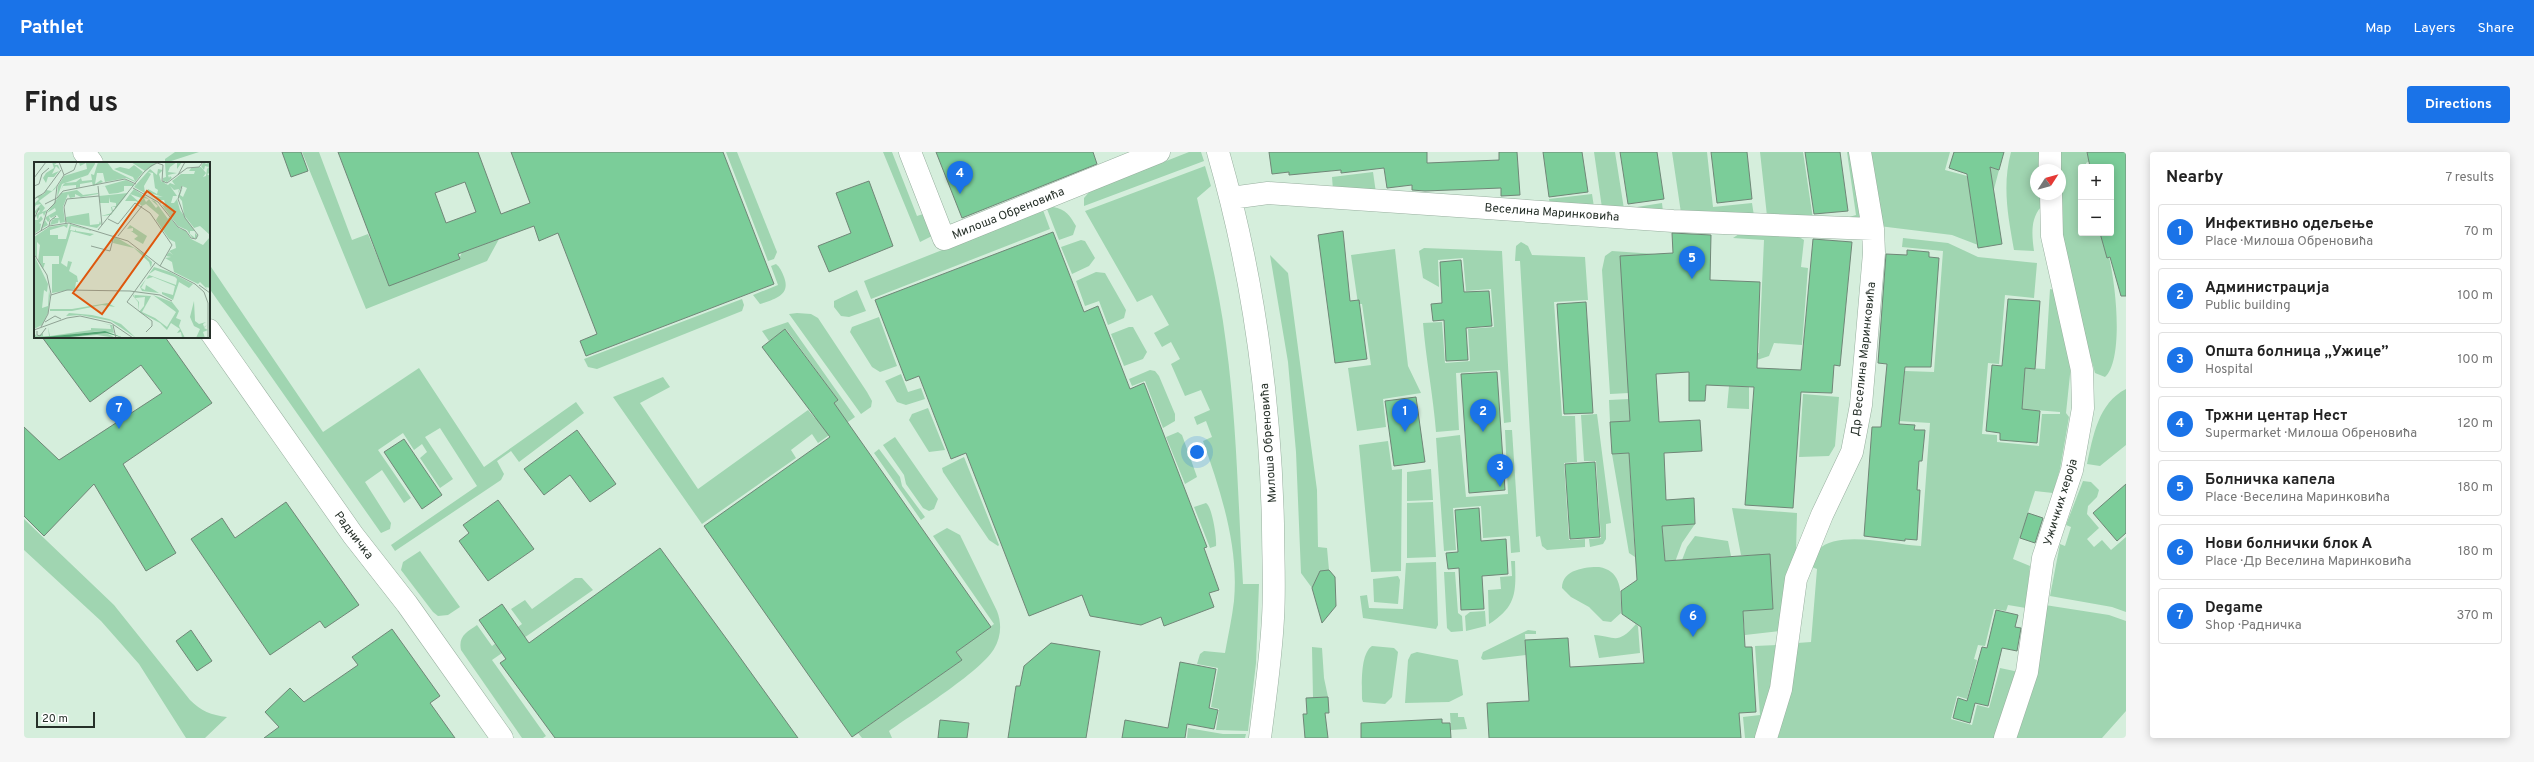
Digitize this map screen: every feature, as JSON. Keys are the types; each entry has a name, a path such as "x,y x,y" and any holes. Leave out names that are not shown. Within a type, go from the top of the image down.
{"street":[{"path":"84,152 91,162"},
{"name":"Милоша Обреновића","path":"910,152 944,239 1160,152"},
{"name":"Милоша Обреновића","path":"1218,152 1231,198 1259,339 1272,480 1273,617 1260,738"},
{"name":"Др Веселина Маринковића","path":"1766,738 1781,689 1788,648 1791,606 1798,573 1852,452 1860,406 1874,253 1873,229 1860,152"},
{"path":"2050,152 2050,164"},
{"name":"Веселина Маринковића","path":"1231,198 1268,193 1672,221 1873,229"},
{"name":"Ужичких хероја","path":"2005,738 2027,672 2043,558 2072,470 2083,408 2082,370 2052,236 2050,200"},
{"name":"Радничка","path":"210,331 353,535 407,604 502,738"}],"green space":[{"path":"175,152 199,152 168,162 165,162 165,159"},
{"path":"302,152 319,152 352,240 368,234 389,285 459,259 462,252 499,239 487,261 366,309"},
{"path":"726,152 737,152 777,252 774,259 768,261"},
{"path":"883,152 892,152 917,216 926,213 932,236 920,242"},
{"path":"1189,152 1201,152 1204,161 1084,206 1084,198 1090,191"},
{"path":"1594,152 1615,152 1624,209 1662,203 1663,212 1602,208"},
{"path":"1672,152 1707,152 1713,207 1752,203 1754,216 1681,213"},
{"path":"1760,152 1803,152 1813,219 1767,216"},
{"path":"1847,152 1852,152 1861,219 1846,218 1856,215"},
{"path":"1867,152 1950,152 1945,170 1982,180 1987,166 1999,170 1994,189 1970,193 1978,245 1952,235 1879,226"},
{"path":"2011,152 2039,152 2038,164 2030,164 2030,200 2040,200 2041,207 2033,222 2032,234 2034,251 2014,250 2006,189 2008,165"},
{"path":"2060,152 2088,152 2090,161 2086,164 2078,164 2078,236 2103,236 2111,266 2117,331 2115,351 2111,367 2105,377 2095,373 2092,362 2090,362 2064,250 2061,200 2066,200 2066,164 2060,164"},
{"path":"1205,166 1211,186 1197,198 1220,306 1230,373 1235,433 1243,584 1259,584 1256,663 1248,731 1216,730 1219,709 1211,707 1218,668 1197,664 1200,654 1204,651 1225,653 1234,601 1234,560 1231,540 1222,500 1203,441 1212,437 1206,421 1197,425 1194,417 1210,410 1201,390 1185,396 1171,364 1180,359 1171,342 1162,347 1154,333 1169,325 1152,295 1137,302 1085,211"},
{"path":"1373,172 1376,193 1333,190 1332,177"},
{"path":"1592,194 1594,207 1550,205 1549,199"},
{"path":"1053,207 1061,209 1072,219 1076,226 1073,235 1059,240 1047,209"},
{"path":"1043,210 1050,229 871,299 864,281"},
{"path":"1739,234 1799,237 1804,240 1801,267 1808,268 1802,345 1774,343 1769,356 1757,360 1728,352 1759,353 1764,240 1733,238"},
{"path":"1903,238 1948,243 1978,257 2037,263 2034,298 2005,295 1999,364 1988,363 1982,434 1997,435 1997,442 2039,446 2042,414 2060,414 2060,412 2022,409 2025,368 2045,369 2050,289 2055,290 2071,365 2066,413 2069,417 2060,469 2053,493 2035,491 2013,559 2030,566 2026,608 2008,605 2006,611 1994,609 1985,646 1978,645 1974,659 1977,660 1967,699 1957,696 1951,719 1972,725 1977,705 1989,708 2000,668 2019,672 1997,738 1775,738 1797,643 1811,642 1817,569 1809,566 1818,550 1827,544 1839,540 1852,539 1921,546 1930,423 1899,421 1905,371 1934,372 1943,251 1902,247"},
{"path":"1081,240 1085,241 1095,258 1089,266 1072,274 1061,247"},
{"path":"1521,242 1528,246 1532,255 1585,257 1588,300 1554,302 1562,416 1575,416 1577,462 1564,463 1569,540 1585,539 1585,547 1547,550 1542,546 1540,536 1536,537 1520,261 1515,261 1516,246"},
{"path":"1424,248 1502,251 1511,422 1504,423 1500,370 1456,373 1459,430 1436,432 1423,323 1442,322 1445,363 1470,361 1468,329 1494,327 1491,289 1466,291 1463,258 1438,260 1439,287 1423,278 1419,251"},
{"path":"1395,249 1408,366 1421,393 1383,399 1386,427 1357,431 1348,368 1371,365 1362,304 1358,304 1351,255"},
{"path":"1612,251 1655,254 1629,393 1610,394 1602,270 1605,256"},
{"path":"1270,255 1288,273 1317,490 1318,547 1327,548 1329,570 1312,588 1301,573 1296,452 1288,362"},
{"path":"776,264 780,268 784,277 786,283 785,288 776,298 760,304 753,295 778,285 771,266"},
{"path":"210,265 323,432 419,368 484,467 576,402 584,413 519,462 511,451 497,461 504,474 501,480 395,551 391,545 477,486 440,428 425,437 453,479 440,488 420,458 427,452 422,444 414,450 403,433 378,450 411,498 404,503 382,470 365,482 391,523 390,529 381,533 210,289"},
{"path":"1096,272 1105,273 1126,310 1124,318 1108,325 1099,301 1085,306 1076,281"},
{"path":"857,290 866,311 849,317 841,316 834,307 834,301"},
{"path":"742,299 744,305 742,311 597,369 588,367 584,359"},
{"path":"789,314 811,314 818,318 867,392 872,401 871,407 861,414"},
{"path":"879,317 897,366 880,372 872,367 850,332 852,327"},
{"path":"788,322 855,417 818,443 812,434 791,450 796,458 702,524 613,397 663,377 670,387 640,403 698,489 808,410 815,418 838,400 786,329 769,341 762,331"},
{"path":"1129,327 1133,327 1147,352 1143,359 1124,366 1111,334"},
{"path":"1150,370 1155,371 1159,376 1175,414 1175,421 1163,428 1145,381 1132,386 1129,379"},
{"path":"901,374 908,392 921,388 925,399 906,405 897,402 885,381"},
{"path":"1729,386 1749,387 1749,409 1727,408"},
{"path":"2126,389 2126,445 2100,466 2087,464 2098,422 2103,412 2117,395"},
{"path":"1803,394 1839,397 1835,446 1829,456 1799,457"},
{"path":"1629,399 1630,421 1610,422 1609,400"},
{"path":"928,408 945,450 929,452 909,420 912,414"},
{"path":"1597,414 1611,523 1606,524 1606,539 1603,544 1590,547 1589,539 1601,538 1596,461 1584,461 1581,415"},
{"path":"1505,430 1512,430 1520,552 1511,553 1510,536 1483,538 1481,506 1453,508 1456,550 1444,551 1436,438 1460,435 1466,497 1508,494"},
{"path":"1178,432 1182,435 1197,477 1185,484 1166,437"},
{"path":"895,437 938,499 934,509 929,511 923,508 906,484 904,475 883,445"},
{"path":"1388,441 1392,470 1402,469 1401,571 1371,572 1359,445"},
{"path":"879,449 900,477 902,486 925,517 921,520 874,453"},
{"path":"1629,453 1635,557 1629,553 1612,454"},
{"path":"964,457 999,545 998,546 989,540 943,472 942,468"},
{"path":"1431,469 1433,500 1407,501 1407,472"},
{"path":"2083,481 2091,482 2099,490 2097,497 2088,506 2087,514 2099,528 2087,539 2094,547 2102,540 2111,550 2126,537 2126,612 2112,607 2050,596 2060,544 2065,546 2071,527 2066,525"},
{"path":"1433,502 1436,557 1407,558 1407,503"},
{"path":"1206,503 1212,516 1216,536 1216,546 1210,548 1194,507"},
{"path":"1732,508 1797,513 1796,553 1781,631 1745,635 1743,611 1773,609 1770,555 1741,555"},
{"path":"24,519 114,605 190,700 207,712 227,717 205,738 186,738 139,664 101,621 24,550"},
{"path":"1695,524 1682,543 1675,562 1665,562 1662,526"},
{"path":"947,528 960,535 997,611 1000,621 998,640 994,649 986,659 961,681 889,731 892,738 862,738 858,733 962,660 956,652 994,624 933,536"},
{"path":"1695,536 1728,541 1731,556 1682,560 1687,547"},
{"path":"420,551 460,607 448,615 438,616 433,612 401,570 403,562"},
{"path":"1511,561 1515,561 1515,590 1513,597 1505,611 1489,624 1488,590 1501,589 1500,577 1512,576"},
{"path":"1436,562 1438,625 1436,629 1363,618 1360,596 1367,595 1369,608 1403,609 1406,563"},
{"path":"1599,567 1607,569 1613,573 1619,584 1621,613 1611,622 1603,621 1589,607 1571,597 1562,588 1563,582 1570,573 1576,570"},
{"path":"1444,572 1455,572 1458,613 1462,616 1463,631 1451,632 1447,628"},
{"path":"1398,576 1400,580 1398,604 1374,602 1373,579"},
{"path":"575,578 582,578 593,590 492,660 546,736 543,738 522,738 461,650 461,641 464,635 477,625 492,646 522,624 511,609 525,600 532,609"},
{"path":"2045,605 2109,615 2126,621 2126,711 2102,738 2015,738"},
{"path":"1485,611 1486,626 1466,631 1465,616 1470,612"},
{"path":"1636,624 1638,626 1640,653 1599,658 1594,635 1612,638 1620,637 1630,631"},
{"path":"1528,630 1536,631 1536,634 1525,634 1526,655 1483,660 1481,658 1483,652"},
{"path":"1777,632 1781,632 1780,651 1757,738 1745,738 1743,717 1760,715 1755,646 1777,645"},
{"path":"1372,646 1394,648 1398,652 1392,697 1385,704 1363,702 1362,699 1362,678 1365,656"},
{"path":"1312,647 1322,648 1324,678 1328,697 1313,698"},
{"path":"1417,652 1458,660 1463,695 1449,702 1405,703 1408,660 1411,654"},
{"path":"1450,713 1458,713 1458,717 1464,717 1467,729 1451,730"},
{"path":"1188,728 1223,734 1246,734 1245,738 1187,738"}],"building":[{"path":"282,152 301,152 308,171 291,177"},
{"path":"338,152 478,152 501,214 530,203 511,152 723,152 774,284 586,356 580,341 597,334 558,233 539,241 534,226 458,254 460,259 389,286","holes":["465,182 476,212 446,223 435,193"]},
{"path":"936,152 1093,152 1097,164 962,218"},
{"path":"1269,152 1427,152 1427,163 1499,160 1499,152 1517,152 1520,195 1501,196 1501,188 1425,191 1412,190 1412,185 1387,188 1384,168 1341,173 1341,170 1289,175 1289,172 1272,174"},
{"path":"1543,152 1582,152 1588,192 1549,197"},
{"path":"1620,152 1657,152 1664,199 1628,204"},
{"path":"1711,152 1747,152 1752,199 1717,203"},
{"path":"1805,152 1840,152 1848,211 1814,214"},
{"path":"1954,152 2004,152 1999,170 1990,167 2002,244 1978,248 1967,174 1949,168"},
{"path":"2087,152 2126,152 2126,296 2121,296 2110,257 2107,258 2101,236 2114,236 2114,164 2089,164"},
{"path":"869,181 893,246 829,272 818,246 851,233 836,193"},
{"path":"1343,231 1350,301 1359,300 1367,359 1335,363 1318,235"},
{"path":"1053,232 1084,312 1098,306 1130,389 1144,383 1207,547 1204,548 1219,590 1209,593 1214,607 1164,626 1161,617 1141,625 1090,616 1082,595 1029,616 966,453 951,459 919,376 906,381 875,300"},
{"path":"1672,233 1711,235 1710,280 1760,282 1757,368 1801,370 1813,239 1852,242 1840,366 1834,365 1832,393 1801,392 1793,508 1745,505 1754,387 1706,385 1705,401 1689,401 1689,372 1656,374 1659,422 1700,420 1702,451 1664,453 1666,500 1694,498 1695,524 1662,526 1665,561 1770,554 1773,609 1743,611 1745,647 1752,647 1756,712 1739,713 1741,738 1489,738 1487,703 1529,701 1525,640 1568,638 1570,667 1644,663 1641,627 1622,614 1621,591 1637,580 1629,453 1612,454 1610,422 1630,421 1620,256 1673,253"},
{"path":"1907,250 1929,252 1929,257 1939,258 1931,367 1905,367 1899,424 1915,425 1914,430 1925,430 1922,461 1919,461 1917,490 1920,490 1917,540 1905,539 1905,541 1864,536 1872,427 1881,427 1887,364 1878,363 1886,254 1907,255"},
{"path":"1461,260 1464,292 1489,291 1492,326 1466,328 1468,360 1446,361 1444,320 1433,321 1431,304 1442,303 1440,262"},
{"path":"2008,299 2040,301 2035,369 2025,368 2022,409 2040,411 2037,443 2000,440 2000,433 1986,431 1992,365 2002,366"},
{"path":"1586,302 1593,413 1564,414 1557,304"},
{"path":"785,329 838,400 834,403 991,627 956,652 962,660 852,737 704,526 830,437 762,347"},
{"path":"43,338 166,338 212,403 123,464 176,553 146,571 94,484 44,536 24,516 24,427 59,460 162,393 141,365 90,402"},
{"path":"1497,372 1505,490 1469,493 1461,374"},
{"path":"1416,397 1425,462 1394,466 1385,401"},
{"path":"577,430 616,484 590,502 570,475 544,495 524,469"},
{"path":"404,439 442,495 422,509 384,452"},
{"path":"1595,462 1600,537 1570,539 1565,464"},
{"path":"2126,484 2126,533 2117,541 2093,513"},
{"path":"498,500 534,549 488,581 459,541 469,533 463,525"},
{"path":"286,502 359,605 325,628 320,621 270,655 191,539 222,518 235,538"},
{"path":"1479,508 1481,541 1506,539 1508,574 1482,576 1484,609 1461,610 1459,568 1448,569 1446,553 1458,552 1455,510"},
{"path":"2028,513 2043,518 2035,543 2020,538"},
{"path":"660,548 798,738 555,738 500,663 506,659 479,620 502,604 529,643"},
{"path":"1329,570 1335,577 1336,606 1322,623 1312,588 1320,571"},
{"path":"1996,610 2018,615 2015,627 2021,628 2017,651 2002,648 1988,706 1975,703 1970,723 1953,718 1958,698 1967,701 1982,647 1987,648"},
{"path":"392,629 440,696 430,703 455,738 264,738 279,727 265,712 290,688 304,702 358,665 352,657"},
{"path":"191,630 212,661 197,671 176,641"},
{"path":"1051,643 1100,651 1086,738 1008,738 1016,686 1020,686 1024,666"},
{"path":"1180,662 1216,669 1209,708 1218,710 1214,729 1187,724 1185,738 1122,738 1125,720 1168,728"},
{"path":"1328,697 1329,713 1325,713 1328,738 1305,738 1303,714 1307,714 1306,698"},
{"path":"1442,719 1442,723 1450,723 1451,738 1361,738 1361,723"},
{"path":"940,720 969,723 967,738 938,738"}],"place":[{"name":"Тржни центар Нест","path":"960,194"},
{"name":"Болничка капела","path":"1692,279"},
{"name":"Degame","path":"119,429"},
{"name":"Инфективно одељење","path":"1405,432"},
{"name":"Администрација","path":"1483,432"},
{"name":"Општа болница „Ужице”","path":"1500,487"},
{"name":"Нови болнички блок А","path":"1693,637"}]}
